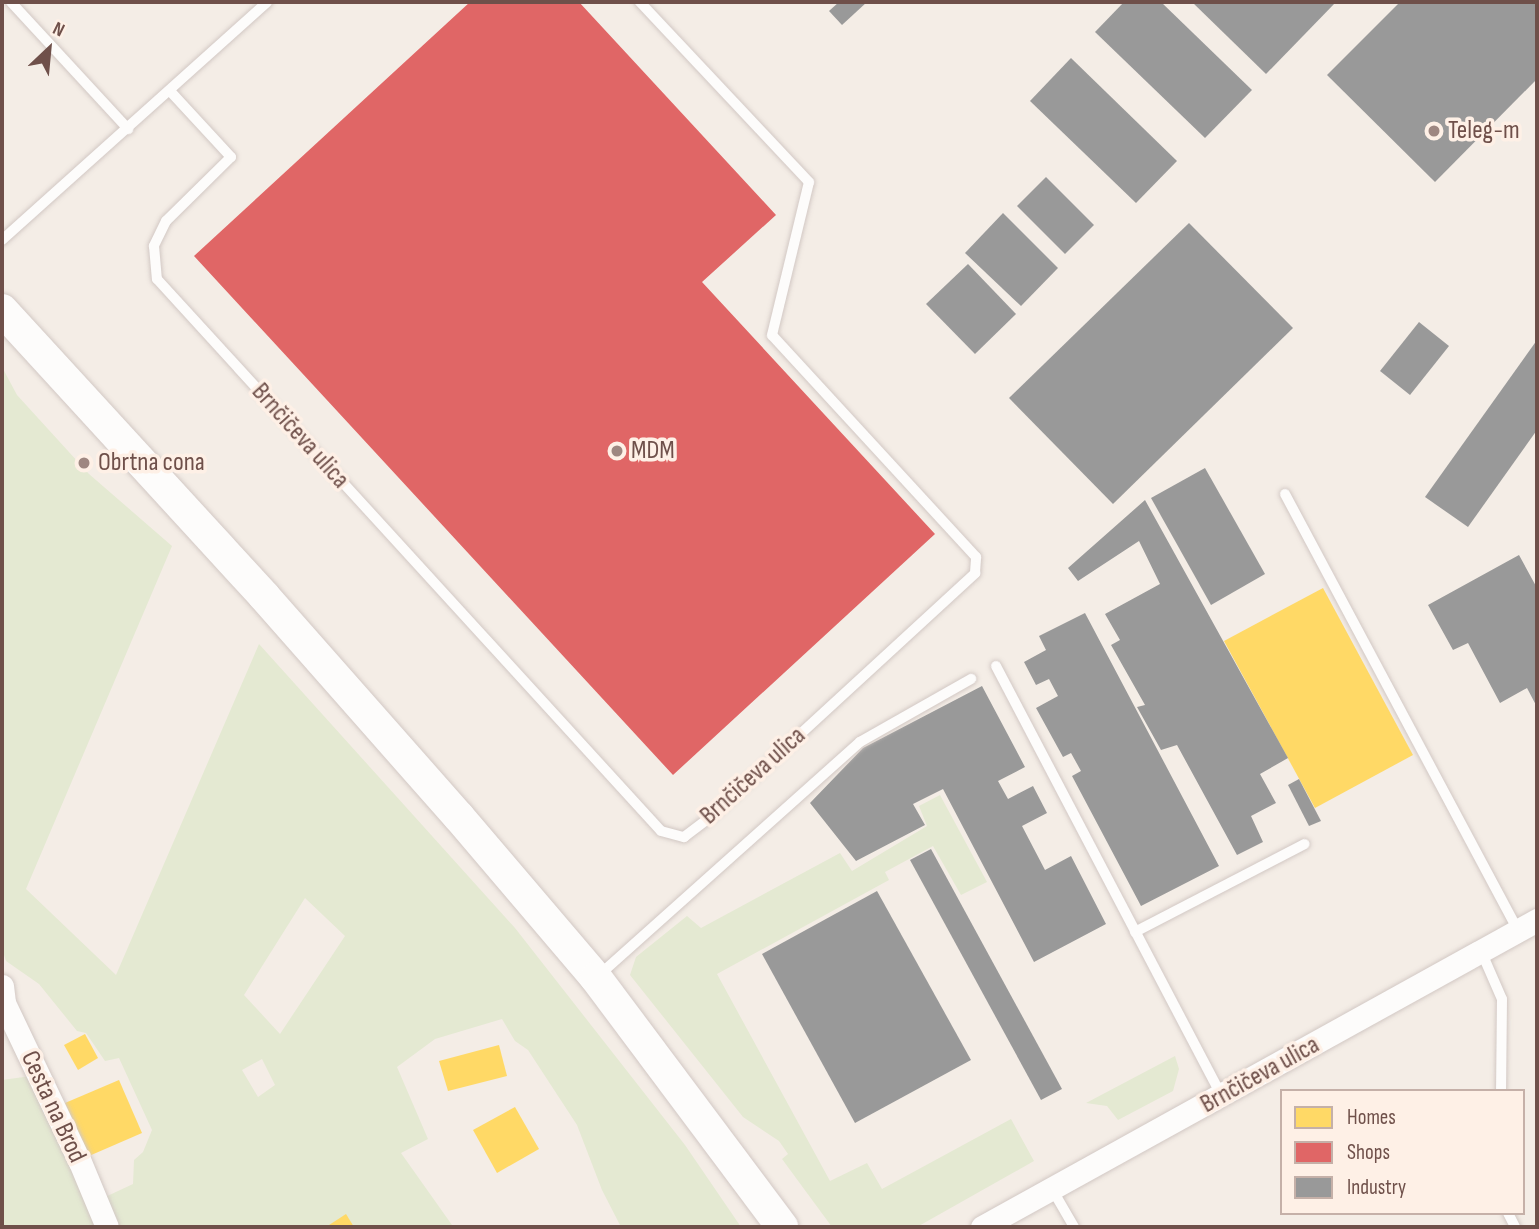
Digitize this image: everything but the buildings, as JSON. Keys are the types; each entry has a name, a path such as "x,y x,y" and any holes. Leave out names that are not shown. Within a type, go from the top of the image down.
{"street":[{"path":"2,310 264,596 459,817 596,978 782,1227"},
{"name":"Brnčičeva ulica","path":"982,1227 1222,1097 1528,925"},
{"name":"Cesta na Brod","path":"2,997 80,1162 107,1227"}],"lane":[{"path":"11,2 128,129"},
{"path":"2,240 267,2"},
{"name":"Brnčičeva ulica","path":"170,91 231,157 166,221 154,246 157,279 662,831 684,837 975,573 976,557 772,335 808,182 640,2"},
{"path":"1285,494 1528,925"},
{"path":"996,667 1222,1097"},
{"path":"596,978 860,742 971,679"},
{"path":"1135,932 1305,844"},
{"path":"1481,951 1502,999 1501,1089"},
{"path":"1052,1189 1074,1227"}],"green space":[{"path":"2,367 17,395 89,474 172,546 26,889 116,975 259,644 515,928 685,1145 741,1227 621,1227 602,1190 577,1125 528,1050 515,1041 502,1019 435,1039 397,1067 428,1139 401,1153 452,1225 449,1227 115,1227 103,1198 133,1184 134,1160 143,1152 152,1130 119,1058 105,1061 86,1033 77,1031 39,984 6,961 2,949","holes":["305,898 345,936 280,1034 244,995","262,1059 275,1085 258,1097 242,1070"]},
{"path":"940,795 987,882 961,895 933,846 885,872 889,880 717,974 830,1181 867,1163 882,1189 1011,1119 1034,1161 917,1227 832,1227 782,1159 788,1154 779,1141 743,1117 630,975 636,957 687,916 701,928 840,853 852,871 927,826 919,806"},
{"path":"1175,1056 1179,1069 1173,1091 1118,1120 1107,1106 1086,1103"},
{"path":"31,1076 101,1227 2,1227 2,1080"}],"place":[{"name":"Teleg-m","path":"1434,131"},
{"name":"MDM","path":"617,451"},
{"name":"Obrtna cona","path":"84,463"}]}
